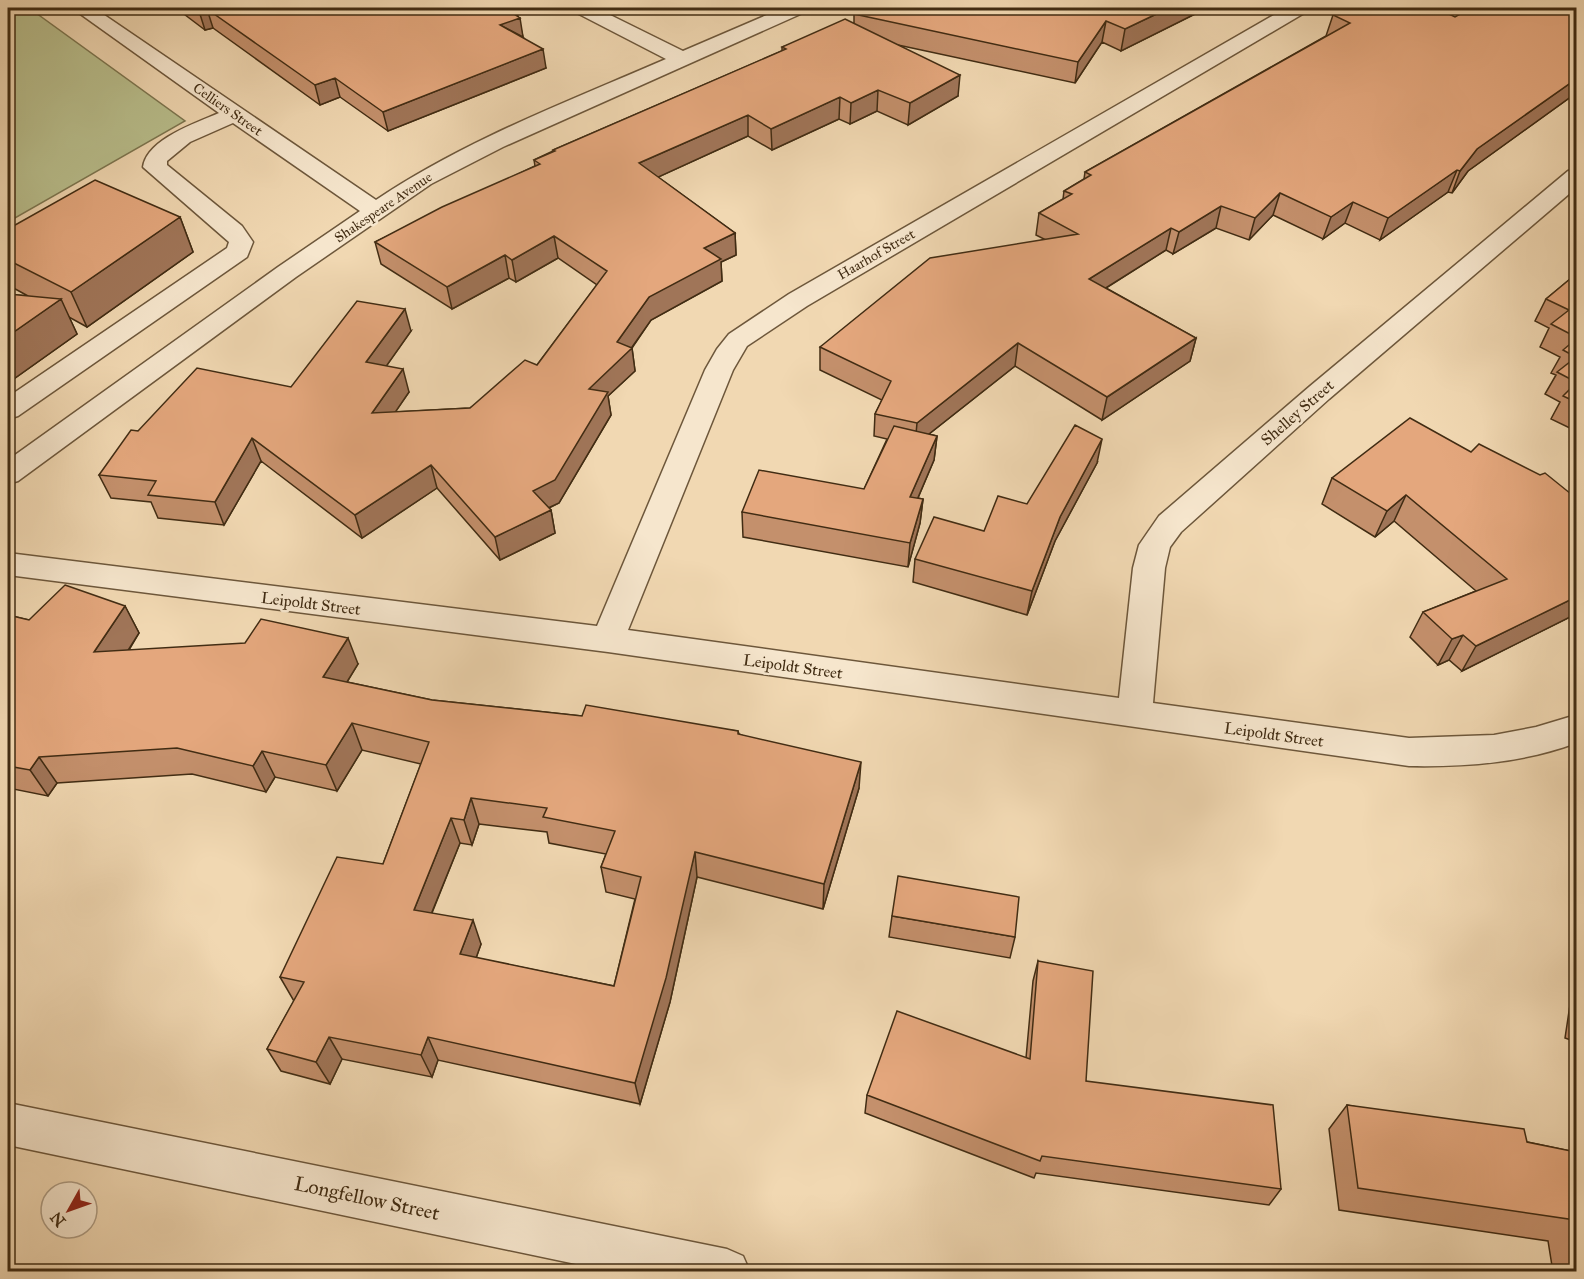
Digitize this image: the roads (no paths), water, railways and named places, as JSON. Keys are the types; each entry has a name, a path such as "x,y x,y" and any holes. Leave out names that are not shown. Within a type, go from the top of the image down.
{"street":[{"name":"Celliers Street","path":"82,8 375,211"},
{"path":"582,8 682,59"},
{"name":"Shakespeare Avenue","path":"8,474 375,211 448,165 798,8"},
{"name":"Haarhof Street","path":"608,640 719,370 730,349 738,340 798,300 1299,8"},
{"path":"8,410 238,252 241,242 233,231 155,167 156,159 182,137 236,114"},
{"name":"Shelley Street","path":"1135,714 1149,568 1155,545 1170,524 1319,393 1576,176"},
{"name":"Leipoldt Street","path":"8,564 608,640 1409,752 1458,753 1480,750 1540,740 1576,729"},
{"name":"Longfellow Street","path":"8,1124 727,1272"}]}
